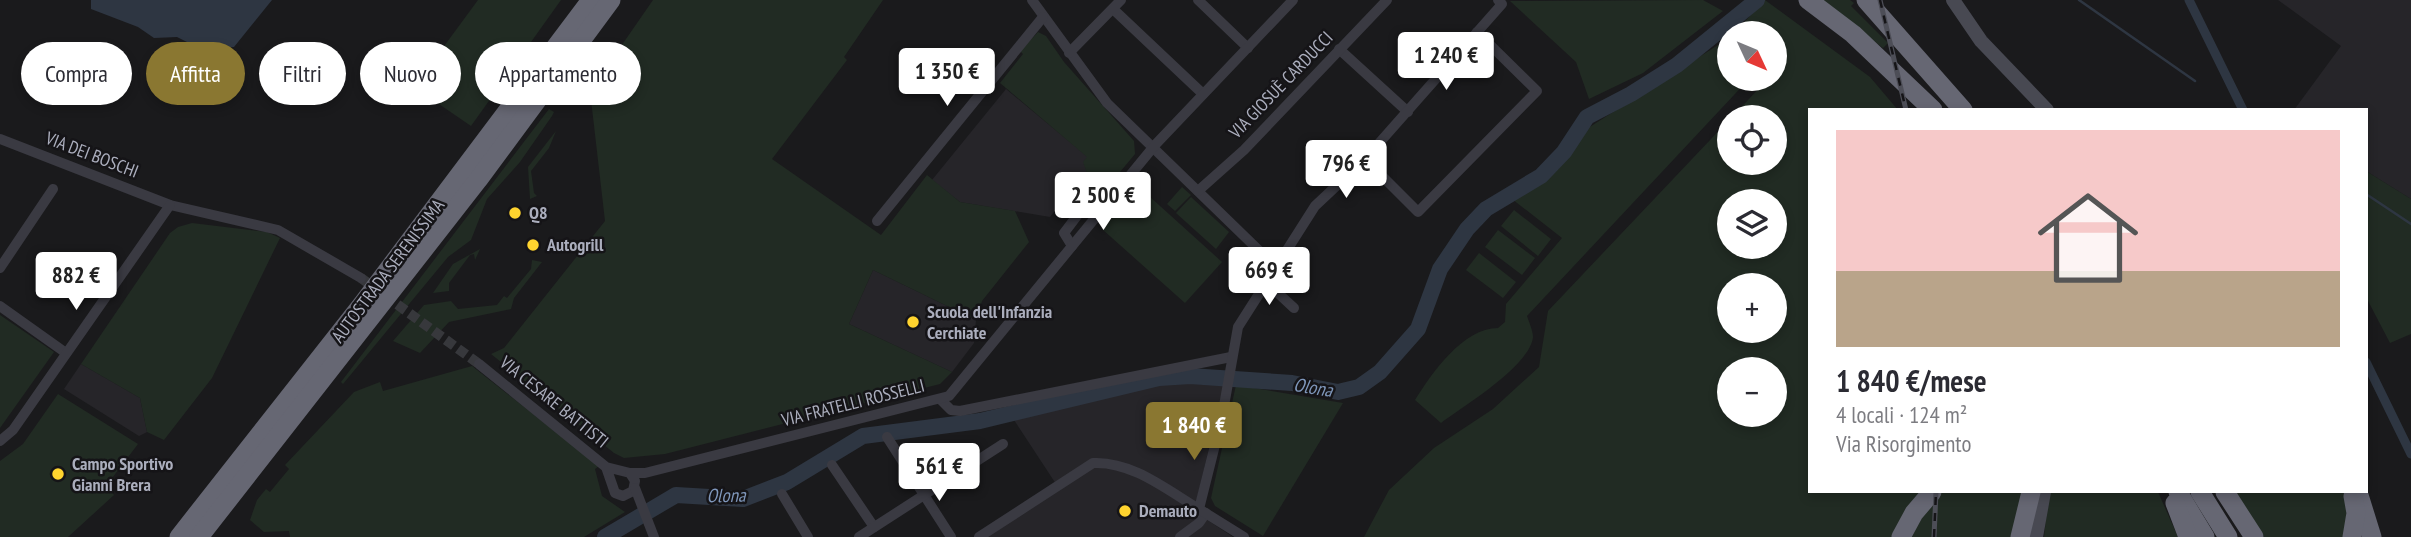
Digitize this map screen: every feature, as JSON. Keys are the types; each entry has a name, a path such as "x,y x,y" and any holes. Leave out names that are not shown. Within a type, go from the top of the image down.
{"highway":[{"name":"AUTOSTRADA SERENISSIMA","path":"179,537 355,314 591,0"},
{"name":"AUTOSTRADA SERENISSIMA","path":"200,537 453,213 611,0"},
{"path":"1808,0 1884,62 1931,108"},
{"path":"1866,0 1961,108"},
{"path":"1884,62 1920,108"},
{"path":"1901,537 1914,513 1931,493"},
{"path":"2020,537 2034,493"},
{"path":"2171,493 2188,537"},
{"path":"2179,493 2205,537"},
{"path":"2201,493 2228,537"},
{"path":"2226,493 2254,537"},
{"path":"2352,493 2356,513 2352,537"},
{"path":"2358,493 2372,537"}],"main road":[{"path":"1952,0 1981,41 2045,108"},
{"path":"2028,537 2034,493"},
{"path":"2036,537 2044,493"}],"street":[{"path":"1032,0 1100,96 1276,267"},
{"path":"1198,0 1248,48"},
{"name":"VIA GIOSUÈ CARDUCCI","path":"1198,191 1244,150 1387,0"},
{"path":"940,399 954,392 1153,148 1292,1"},
{"path":"1180,537 1199,523 1238,327 1304,221 1321,199 1365,159 1477,32 1500,2"},
{"path":"1069,53 1117,4 1203,94"},
{"path":"877,221 1043,17"},
{"path":"1365,159 1418,212 1536,91 1477,32"},
{"path":"1339,50 1408,111"},
{"name":"VIA DEI BOSCHI","path":"0,139 170,205"},
{"path":"0,268 53,189"},
{"path":"1072,246 1063,233 1075,215 1089,200 1110,198"},
{"path":"0,441 13,429 170,205 278,230 361,278"},
{"path":"1266,282 1294,308"},
{"path":"0,306 66,353"},
{"name":"VIA FRATELLI ROSSELLI","path":"632,485 645,474 940,399 951,410 960,411 1231,357"},
{"name":"VIA CESARE BATTISTI","path":"479,364 615,475"},
{"path":"887,437 951,537"},
{"path":"859,537 1003,444"},
{"path":"979,537 1093,463 1111,462 1127,468 1244,537"},
{"path":"832,465 874,527"},
{"path":"615,475 615,493 632,485"},
{"path":"615,475 632,485 654,537"},
{"path":"782,494 808,537"}],"shaded area":[{"path":"478,0 561,0 531,42 475,42 475,105 486,105 471,126 440,105 461,105 461,42 447,42"},
{"path":"653,0 883,0 844,57 847,60 772,159 881,235 927,175 960,202 1015,211 1029,242 982,301 976,320 873,270 849,324 952,372 940,384 665,454 624,458 614,453 491,354 504,348 605,221 592,105 641,105 641,42 624,42"},
{"path":"1703,0 1723,11 1643,73 1589,99 1576,62 1510,1"},
{"path":"1765,0 1870,77 1896,108 1808,108 1808,493 1921,493 1894,537 1364,537 1389,490 1434,448 1493,409 1539,367 1548,311 1717,133 1717,175 1787,175 1787,105 1743,105 1757,91 1787,91 1787,21 1745,21"},
{"path":"1821,0 1850,0 1854,3 1851,6 1888,43 1883,48"},
{"path":"2278,0 2411,0 2411,199 2368,172 2368,108 2295,108 2341,46"},
{"path":"1038,32 1046,36 1064,62 1134,141 1135,154 1110,184 1093,190 1083,162 1087,157 1000,83 1023,54 1020,51"},
{"path":"1717,46 1717,91 1738,91 1725,105 1717,105 1717,113 1527,316 1533,337 1521,360 1495,384 1441,423 1415,400 1422,389 1440,365 1461,344 1473,335 1498,328 1505,322 1506,304 1562,238 1512,199 1559,168 1585,130"},
{"path":"1006,89 1088,157 1084,162 1093,190 1061,203 1050,217 960,202 932,180"},
{"path":"549,109 554,112 552,116 520,162 487,199 471,240 448,257 343,384 341,382"},
{"path":"556,131 549,148 531,171 534,193 537,196 530,199 528,167"},
{"path":"2368,172 2411,199 2411,334 2390,343 2368,301"},
{"path":"1139,187 1222,262 1185,303 1102,229"},
{"path":"1182,187 1191,195 1175,211 1167,204"},
{"path":"1191,197 1229,232 1216,249 1176,213"},
{"path":"1514,210 1551,239 1538,256 1501,226"},
{"path":"192,223 267,232 280,238 212,378 164,440 147,432 140,398 81,364 170,233 178,227"},
{"path":"1498,230 1535,258 1522,275 1485,247"},
{"path":"480,249 475,260 474,254 470,255 449,283 449,291 433,293 453,264"},
{"path":"1479,253 1516,282 1503,298 1466,270"},
{"path":"532,260 542,262 514,298 511,309 449,322 420,353 393,341 424,305 451,301 458,309 497,305 504,296 507,298 531,269"},
{"name":"Scuola dell'Infanzia Cerchiate","path":"873,270 976,320 974,343 952,372 849,324"},
{"path":"0,315 54,352 0,428"},
{"path":"81,364 140,398 147,432 139,436 64,389"},
{"path":"472,366 599,466 595,469 602,496 625,512 584,537 290,537 289,531 264,532 250,520 257,500 266,489 270,492 289,469 285,465 354,392 380,382 383,391"},
{"path":"1168,383 1224,385 1194,511 1233,537 974,537 1056,484 1014,420"},
{"path":"1236,385 1343,403 1263,536 1215,506 1211,498"},
{"name":"Campo Sportivo Gianni Brera","path":"58,394 138,444 106,486 114,495 68,537 0,537 0,461 23,444"},
{"path":"1939,493 2025,493 2016,537 1907,537"},
{"path":"2049,493 2158,493 2178,537 2044,537"},
{"path":"2235,493 2345,493 2348,501 2344,537 2264,537"}],"water":[{"path":"91,0 272,0 238,42 187,42 177,37 154,38 138,27 91,9"}],"waterway":[{"name":"Olona","path":"605,537 676,495 743,499 787,482 863,436 980,421 1159,378 1190,376 1292,383 1338,392 1359,387 1380,372 1418,329 1440,269 1467,229 1486,209 1541,176 1564,152 1587,117 1677,65 1757,0"},
{"path":"2079,0 2195,81"},
{"path":"2189,0 2242,108"},
{"path":"2368,195 2411,224"},
{"path":"2368,366 2411,454"}],"tunnel":[{"path":"361,278 479,364"}],"railway":[{"path":"1880,0 1906,108"},
{"path":"1934,537 1936,493"}],"place":[{"name":"Q8","path":"515,213"},
{"name":"Autogrill","path":"533,245"},
{"name":"Scuola dell'Infanzia Cerchiate","path":"913,322"},
{"name":"Campo Sportivo Gianni Brera","path":"58,474"},
{"name":"Demauto","path":"1125,511"}]}
